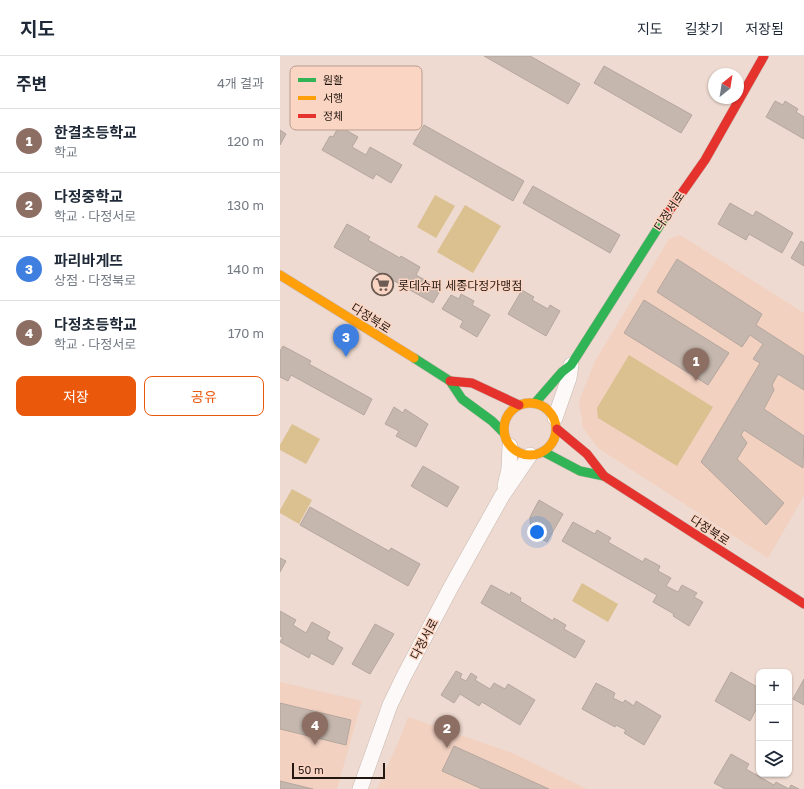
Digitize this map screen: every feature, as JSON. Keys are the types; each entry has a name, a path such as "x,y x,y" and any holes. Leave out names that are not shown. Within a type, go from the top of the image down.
{"street":[{"name":"다정서로","path":"535,403 562,372 571,365 669,210 705,160 764,56"},
{"name":"다정북로","path":"280,275 450,381"},
{"path":"502,496 537,454 551,446 556,438 556,424 569,378 571,365"},
{"path":"450,381 472,383 519,405"},
{"path":"450,381 462,399 492,421 516,451 523,454 537,454 580,471 604,476"},
{"path":"502,496 509,469 507,439 504,424 512,410 519,405 527,403 535,403 550,411 556,424 587,454 604,476"},
{"name":"다정북로","path":"604,476 804,604"},
{"name":"다정서로","path":"360,789 390,705 403,678 451,587 502,496"}],"shaded area":[{"path":"435,195 455,206 436,238 417,227"},
{"path":"465,205 501,226 473,273 437,252"},
{"path":"680,235 804,313 804,496 768,558 598,448 583,428 579,401 595,361 669,239"},
{"path":"629,355 713,407 677,466 598,418 597,408"},
{"path":"292,424 320,439 306,464 280,450 280,445"},
{"path":"292,489 312,500 299,524 280,513 280,510"},
{"path":"582,583 618,604 608,622 572,601"},
{"path":"280,682 362,701 337,789 280,789"},
{"path":"408,717 512,753 587,789 377,789"}],"building":[{"path":"484,56 530,56 580,84 568,104"},
{"path":"604,66 692,115 681,133 594,83"},
{"path":"775,101 783,105 785,101 798,109 796,112 804,117 804,139 766,117"},
{"path":"424,125 524,181 513,201 413,144"},
{"path":"280,130 286,134 280,145"},
{"path":"337,130 346,130 358,137 352,147 366,155 370,147 402,165 391,183 376,174 373,179 322,150 330,136 333,137"},
{"path":"533,186 620,235 610,253 523,203"},
{"path":"730,203 753,216 756,211 793,233 782,253 749,234 746,240 718,224"},
{"path":"347,224 370,237 368,240 400,258 401,256 420,267 416,275 441,289 433,303 334,247"},
{"path":"801,241 804,243 804,266 791,258"},
{"path":"677,259 762,314 756,325 804,356 804,390 778,374 772,385 774,390 764,409 804,436 803,468 744,430 741,435 747,443 737,459 784,503 766,525 701,462 760,363 753,359 763,344 750,335 742,347 657,292"},
{"path":"522,290 534,297 532,300 548,309 550,305 560,311 546,336 508,314"},
{"path":"461,294 474,301 472,305 490,315 477,337 460,327 463,321 442,309 451,295 459,299"},
{"path":"644,300 729,353 708,385 624,333"},
{"path":"283,346 311,361 309,364 372,399 364,415 291,375 288,381 280,377 280,351"},
{"path":"394,407 403,413 405,409 428,424 416,447 396,436 399,431 385,424"},
{"path":"423,466 459,487 447,507 411,486"},
{"path":"539,500 563,514 547,542 531,533 530,517"},
{"path":"310,507 389,551 391,548 420,564 408,586 300,525"},
{"path":"573,522 595,534 597,530 611,538 608,542 643,562 645,558 660,566 658,571 671,578 666,586 678,592 682,585 697,593 694,597 703,602 689,626 673,616 674,614 653,602 657,595 562,541"},
{"path":"280,558 286,561 280,572"},
{"path":"491,585 510,595 511,592 521,598 520,601 553,621 554,618 566,625 564,629 585,641 575,658 481,603"},
{"path":"280,611 296,620 293,625 306,633 312,622 330,632 327,639 343,648 333,665 311,653 309,658 280,642 283,637 280,636"},
{"path":"375,624 394,634 370,674 352,664"},
{"path":"456,671 462,674 460,678 466,681 471,673 477,677 475,680 490,689 494,683 505,689 508,684 535,700 520,725 482,702 479,706 460,694 454,703 441,695"},
{"path":"731,672 756,686 756,710 750,721 715,701"},
{"path":"804,679 804,705 793,699"},
{"path":"596,683 615,693 613,698 623,703 625,700 634,706 636,701 661,716 644,745 624,733 626,730 616,725 615,727 582,709"},
{"path":"280,703 351,720 346,745 280,729"},
{"path":"454,746 549,789 482,789 442,771"},
{"path":"731,754 749,764 746,769 756,775 756,777 760,777 774,785 776,782 789,789 725,789 714,783"},
{"path":"280,781 313,789 280,789"},
{"path":"791,785 799,789 789,789"}],"traffic: fast":[{"path":"535,403 562,372 571,365 665,217"},
{"path":"414,358 450,381 462,399 492,421 504,433"},
{"path":"544,452 580,471 604,476"}],"traffic: slow":[{"path":"280,275 414,358"},
{"path":"525,403 535,403 549,410 556,424 556,429 556,434 549,448 535,455 525,455 515,451 508,444 504,434 504,424 508,414 515,407 525,403"}],"traffic: jam":[{"path":"665,217 705,160 764,56"},
{"path":"450,381 472,383 519,405"},
{"path":"557,429 587,454 604,476 804,604"}],"place":[{"name":"롯데슈퍼 세종다정가맹점","path":"382,285"},
{"name":"파리바게뜨","path":"346,357"},
{"name":"한결초등학교","path":"696,381"},
{"name":"다정초등학교","path":"315,745"},
{"name":"다정중학교","path":"447,748"}]}
